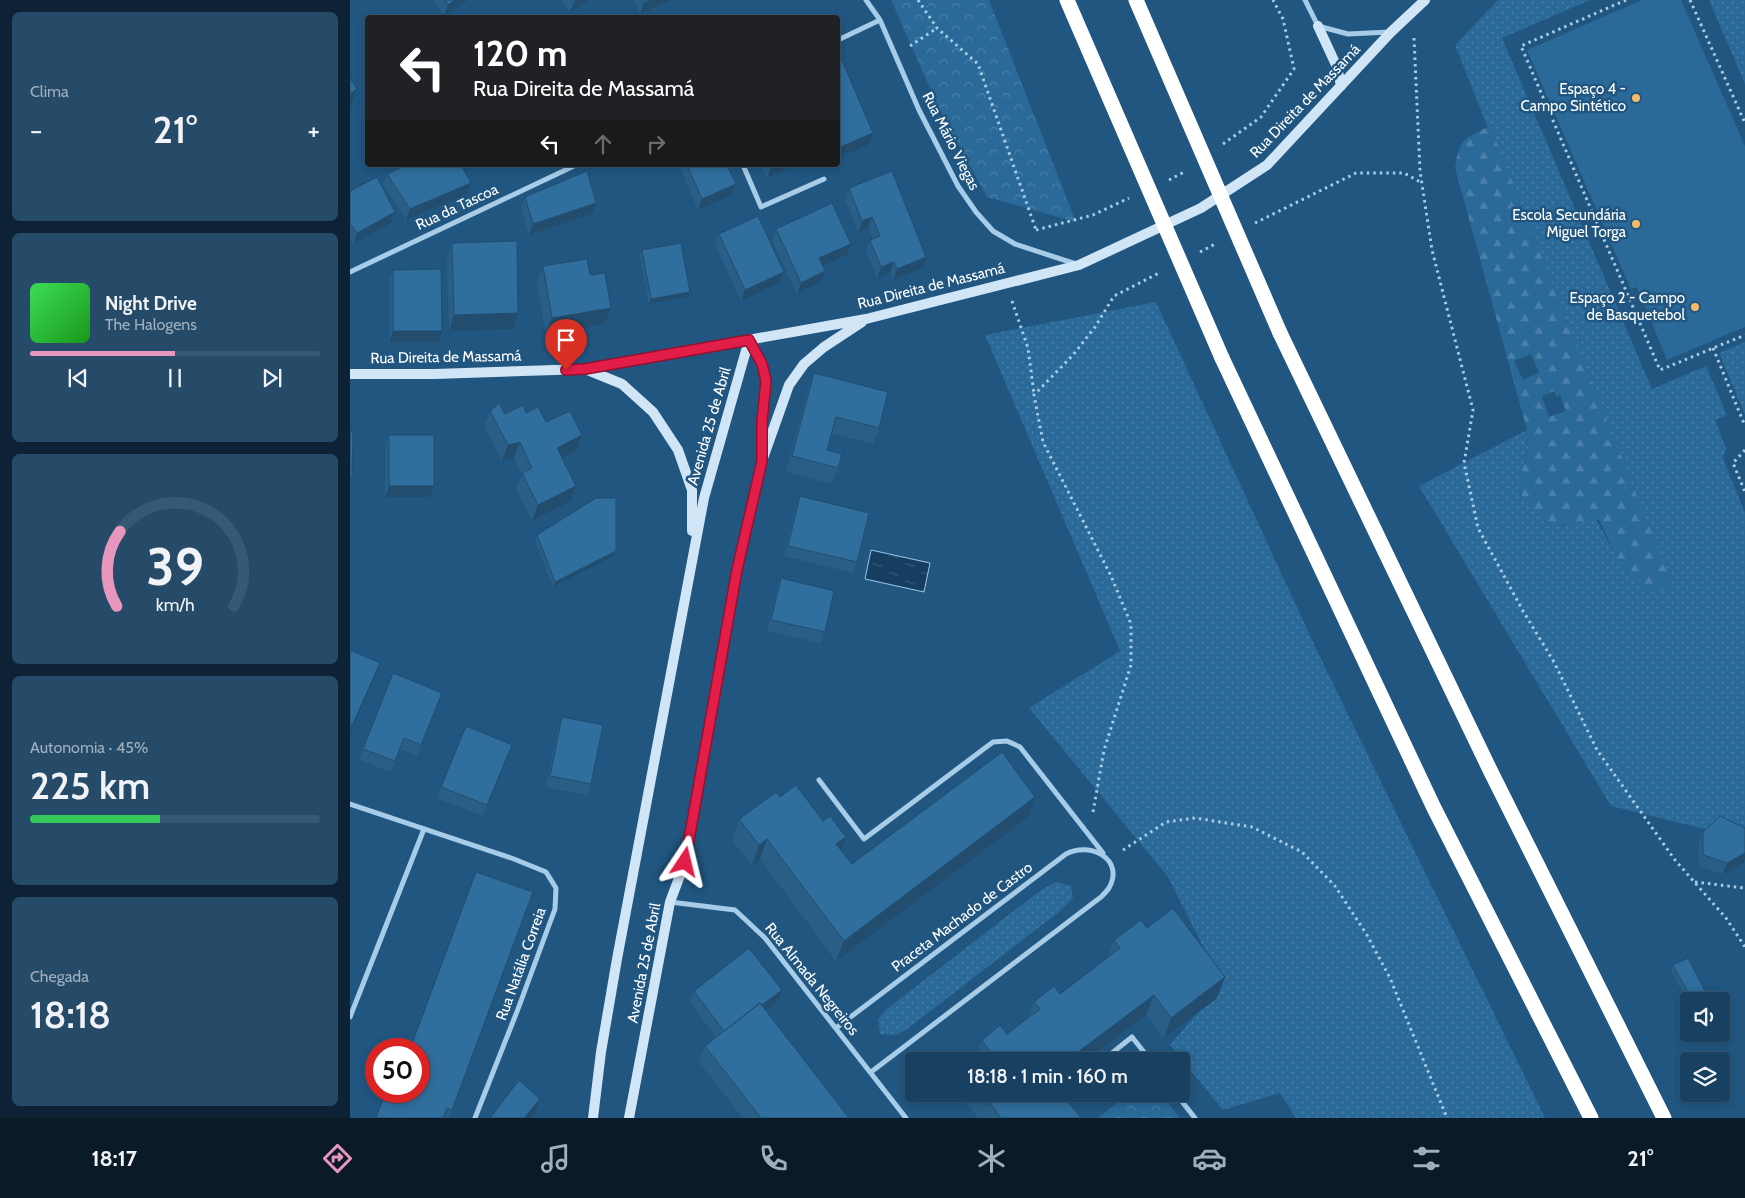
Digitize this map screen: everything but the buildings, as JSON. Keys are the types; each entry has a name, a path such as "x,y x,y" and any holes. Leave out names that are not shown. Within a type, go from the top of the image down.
{"highway":[{"path":"1067,0 1222,358 1434,808 1591,1118"},
{"path":"1136,0 1280,333 1486,761 1664,1118"}],"main road":[{"name":"Rua Direita de Massamá","path":"350,374 435,374 585,369 866,319 1079,264 1202,208 1267,165 1391,32 1425,0"},
{"path":"1318,26 1336,67 1341,86"},
{"name":"Avenida 25 de Abril","path":"629,1118 670,902 685,862 737,570 762,461 789,385 804,364 824,347 866,319"},
{"name":"Avenida 25 de Abril","path":"749,340 762,364 766,381 762,421 762,461"},
{"name":"Avenida 25 de Abril","path":"593,1118 601,1052 617,959 704,498 749,340"},
{"name":"Avenida 25 de Abril","path":"585,369 622,384 653,412 678,450 692,490 693,522 687,585"}],"street":[{"name":"Rua Mário Viegas","path":"866,0 880,20 924,118 958,186 976,212 994,231 1015,244 1079,264"},
{"path":"1305,0 1318,26 1348,34 1391,32"},
{"path":"840,39 880,20"},
{"name":"Rua da Tascoa","path":"350,272 572,167"},
{"path":"744,167 762,207 824,179"},
{"path":"819,780 864,839 993,742 1007,741 1020,747 1108,860 1112,868 1109,888 1102,897 871,1072"},
{"name":"Rua Natália Correia","path":"350,804 514,859 546,872 556,888 555,909 515,1018 475,1118"},
{"path":"350,1017 424,829"},
{"name":"Praceta Machado de Castro","path":"836,1028 1066,854 1074,850 1095,850 1108,860"},
{"name":"Rua Almada Negreiros","path":"670,902 735,910 765,938 906,1118"},
{"path":"1114,1052 1132,1038 1144,1052"},
{"path":"1182,1102 1195,1118"}],"path":[{"path":"918,0 937,28 978,64 1036,230 1027,228"},
{"path":"1626,0 1521,46 1660,370 1745,335"},
{"path":"1690,0 1745,124"},
{"path":"1413,12 1422,183 1432,250 1473,410 1464,462 1478,528 1554,662 1597,750 1675,860 1726,918 1745,947"},
{"path":"908,48 937,28"},
{"path":"1250,226 1356,173 1404,173 1422,183"},
{"path":"1199,252 1224,239"},
{"path":"1034,395 1074,355 1095,327 1114,296 1165,270"},
{"path":"1006,283 1028,348 1043,442 1111,576 1131,624 1131,665 1104,750 1088,835"},
{"path":"1714,348 1745,426"},
{"path":"1745,450 1734,463 1745,492"},
{"path":"1108,860 1166,822 1195,818 1252,827 1302,852 1335,886 1390,978 1447,1118"},
{"path":"1694,882 1745,888"}],"green space":[{"path":"891,0 989,0 1076,222 987,197 942,115"},
{"path":"1498,0 1590,0 1502,38 1652,389 1706,366 1727,415 1715,420 1726,448 1723,458 1745,513 1745,839 1611,806 1419,486 1527,430 1528,449 1519,484 1520,494 1563,526 1596,519 1616,556 1671,587 1455,45"},
{"name":"Espaço 4 - Campo Sintético","path":"1642,0 1681,0 1745,146 1745,327 1667,360 1637,287 1631,289 1527,50"},
{"path":"1709,0 1745,0 1745,84"},
{"path":"1490,126 1673,587 1656,593 1647,591 1616,556 1600,521 1596,519 1566,525 1551,523 1537,513 1520,492 1520,479 1528,449 1527,430 1455,168 1461,145 1464,141","holes":["1531,354 1539,373 1523,380 1514,361","1554,391 1557,397 1560,395 1566,411 1549,417 1542,396"]},
{"path":"1156,302 1319,655 1545,1118 1296,1118 1280,1093 1223,1110 1190,1070 1190,1052 1176,1052 1170,1045 1222,984 1168,877 1029,708 1120,651 985,335"},
{"path":"1745,342 1745,415 1719,353"},
{"path":"1056,882 1071,886 1073,898 1059,912 907,1029 896,1035 880,1034 878,1019 888,1008 1041,890"},
{"path":"1119,1102 1167,1102 1180,1118 1098,1118"}],"water":[{"path":"871,550 930,563 924,592 865,579"}],"place":[{"name":"Espaço 4 - Campo Sintético","path":"1636,98"},
{"name":"Escola Secundária Miguel Torga","path":"1636,224"},
{"name":"Espaço 2 - Campo de Basquetebol","path":"1695,307"}],"route":[{"path":"566,370 585,369 749,340 762,364 766,381 762,421 762,461 737,570 685,862"}]}
